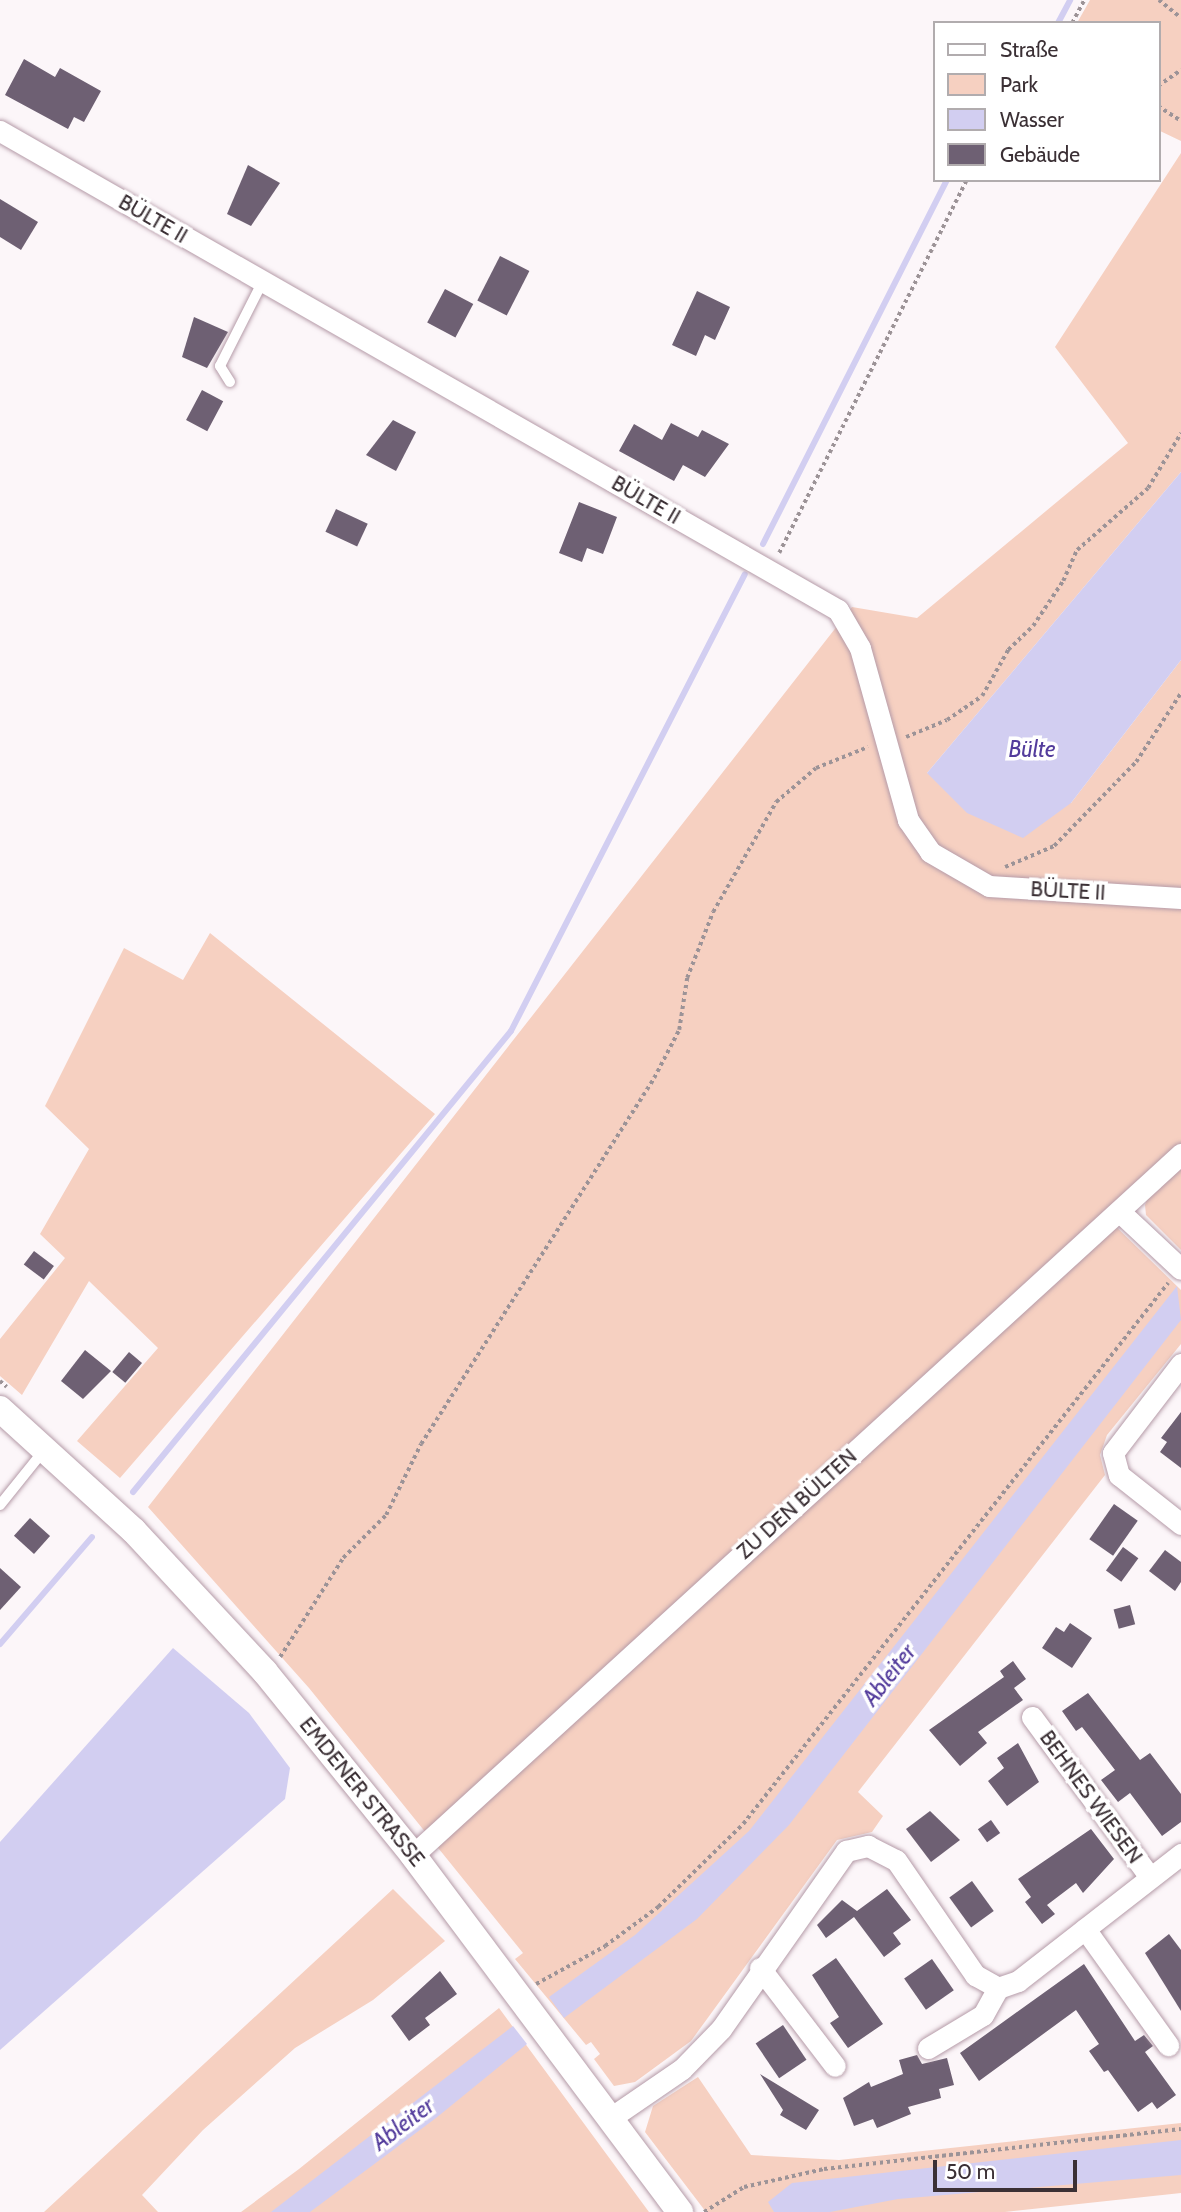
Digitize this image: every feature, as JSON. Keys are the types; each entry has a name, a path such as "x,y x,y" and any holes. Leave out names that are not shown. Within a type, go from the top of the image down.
{"street":[{"name":"BÜLTE II","path":"0,131 838,610 860,648 908,820 930,852 989,886 1181,898"},
{"name":"ZU DEN BÜLTEN","path":"413,1855 1181,1154"},
{"path":"1120,1212 1177,1274"},
{"path":"1181,1364 1118,1440 1113,1453 1119,1475 1181,1524"},
{"name":"EMDENER STRASSE","path":"0,1409 134,1531 264,1672 413,1855 680,2212"},
{"name":"BEHNES WIESEN","path":"1032,1717 1150,1877"},
{"path":"609,2119 682,2070 721,2029 836,1858 868,1846 896,1860 975,1975 999,1988"},
{"name":"BEHNES WIESEN","path":"928,2048 983,2015 999,1988 1018,1981 1181,1854"},
{"path":"1085,1929 1168,2045"},
{"path":"761,1968 835,2066"}],"lane":[{"path":"230,382 220,366 263,281"},
{"path":"0,1505 45,1449"}],"path":[{"path":"1073,21 1084,0"},
{"path":"1159,0 1181,18"},
{"path":"1160,85 1181,71"},
{"path":"1160,107 1181,121"},
{"path":"772,572 966,182"},
{"path":"264,1672 292,1644 344,1558 386,1515 421,1444 654,1078 679,1030 687,978 713,912 776,802 816,768 947,720 982,696 1008,650 1033,626 1063,581 1077,550 1148,488 1181,433"},
{"path":"989,886 1006,865 1054,846 1102,799 1136,762 1181,693"},
{"path":"519,1996 647,1915 727,1843 1177,1274"},
{"path":"704,2212 744,2187 824,2169 1181,2129"}],"green space":[{"path":"1090,0 1181,0 1181,141 1160,131 1160,21 1078,21"},
{"path":"1181,153 1181,472 927,773 1071,803 1181,660 1181,1146 1104,1215 1181,1290 1181,1344 1107,1435 1100,1455 1105,1475 858,1792 883,1816 872,1832 837,1840 691,2041 635,2082 614,2086 594,2059 600,2054 591,2042 586,2045 515,1959 523,1953 309,1688 148,1507 852,607 917,618 1128,443 1055,347"},
{"path":"210,933 435,1114 120,1478 77,1441 158,1348 89,1281 22,1395 0,1376 0,1339 65,1258 40,1234 89,1149 45,1106 124,948 183,980"},
{"path":"1181,1164 1181,1250 1146,1215 1145,1205 1149,1194"},
{"path":"393,1889 445,1941 373,2000 295,2048 203,2130 142,2195 158,2212 44,2212"},
{"path":"499,2008 649,2212 241,2212 299,2169"},
{"path":"698,2077 751,2155 839,2160 1181,2123 1181,2193 1005,2212 706,2212 645,2132 653,2106"}],"water":[{"name":"Bülte","path":"1181,472 1181,660 1071,803 1023,838 967,813 927,773"},
{"name":"Ableiter","path":"1177,1286 1181,1320 789,1825 697,1919 564,2018 549,1997 635,1935 749,1831"},
{"path":"173,1648 249,1713 290,1768 285,1799 0,2050 0,1842"},
{"name":"Ableiter","path":"513,2026 527,2044 436,2118 310,2212 271,2212"},
{"path":"1181,2140 1181,2175 898,2199 830,2212 774,2212 768,2202 792,2183"}],"building":[{"path":"24,59 55,77 60,68 101,91 84,122 74,117 68,129 5,95"},
{"path":"248,165 280,183 251,226 227,214"},
{"path":"0,199 38,222 21,250 0,237"},
{"path":"500,256 529,271 507,316 477,301"},
{"path":"445,289 473,304 455,338 427,323"},
{"path":"697,291 730,307 715,340 705,335 696,356 672,345"},
{"path":"194,317 228,332 207,368 182,357"},
{"path":"202,390 223,401 207,431 186,420"},
{"path":"393,420 416,432 396,471 366,455"},
{"path":"671,423 698,437 702,430 729,444 705,477 683,465 674,481 619,451 634,424 662,440"},
{"path":"579,502 617,517 603,554 587,548 582,562 559,553"},
{"path":"336,509 368,524 357,546 325,532"},
{"path":"34,1251 54,1266 44,1280 24,1265"},
{"path":"85,1350 111,1371 83,1399 61,1381"},
{"path":"129,1352 142,1363 125,1383 112,1372"},
{"path":"1181,1412 1181,1468 1160,1452 1167,1442 1161,1438"},
{"path":"1114,1504 1138,1521 1113,1556 1089,1539"},
{"path":"30,1518 50,1536 34,1554 14,1536"},
{"path":"1123,1547 1138,1558 1121,1582 1106,1570"},
{"path":"1165,1550 1181,1562 1181,1582 1175,1591 1149,1571"},
{"path":"0,1568 21,1587 0,1610"},
{"path":"1130,1605 1135,1624 1119,1629 1114,1609"},
{"path":"1070,1623 1092,1638 1072,1668 1042,1648 1056,1627 1064,1632"},
{"path":"1013,1661 1026,1679 1014,1688 1023,1700 978,1732 987,1743 960,1766 929,1730 1004,1677 1000,1671"},
{"path":"1088,1693 1140,1760 1150,1753 1181,1794 1181,1822 1162,1836 1130,1793 1118,1802 1101,1780 1115,1770 1082,1727 1076,1731 1062,1711"},
{"path":"1018,1743 1039,1782 1007,1806 988,1781 1004,1768 997,1758"},
{"path":"930,1811 960,1840 931,1862 906,1829"},
{"path":"991,1820 1000,1833 987,1842 978,1829"},
{"path":"1091,1829 1114,1859 1083,1893 1076,1883 1047,1905 1055,1914 1042,1924 1025,1902 1031,1897 1018,1879"},
{"path":"972,1881 994,1911 971,1927 949,1897"},
{"path":"887,1889 911,1920 893,1933 901,1944 884,1957 854,1917 826,1938 817,1925 842,1900 857,1911"},
{"path":"1169,1934 1181,1950 1181,2011 1145,1953"},
{"path":"836,1958 883,2024 848,2048 830,2023 839,2017 812,1975"},
{"path":"932,1959 954,1990 926,2010 904,1979"},
{"path":"1084,1964 1135,2041 1144,2035 1153,2046 1145,2052 1176,2095 1157,2109 1152,2102 1138,2112 1108,2070 1104,2072 1089,2051 1099,2044 1076,2010 979,2081 960,2053"},
{"path":"440,1971 457,1994 425,2018 430,2025 409,2041 391,2016"},
{"path":"783,2025 806,2060 779,2078 756,2043"},
{"path":"917,2055 922,2064 947,2058 954,2085 939,2089 941,2098 908,2107 911,2114 877,2128 873,2119 854,2126 843,2098 869,2082 871,2087 903,2074 899,2060"},
{"path":"760,2074 819,2110 806,2130 780,2115 783,2110"}],"waterway":[{"path":"1059,21 1070,0"},
{"path":"763,544 946,182"},
{"path":"133,1492 511,1031 745,574"},
{"path":"0,1644 92,1537"}]}
